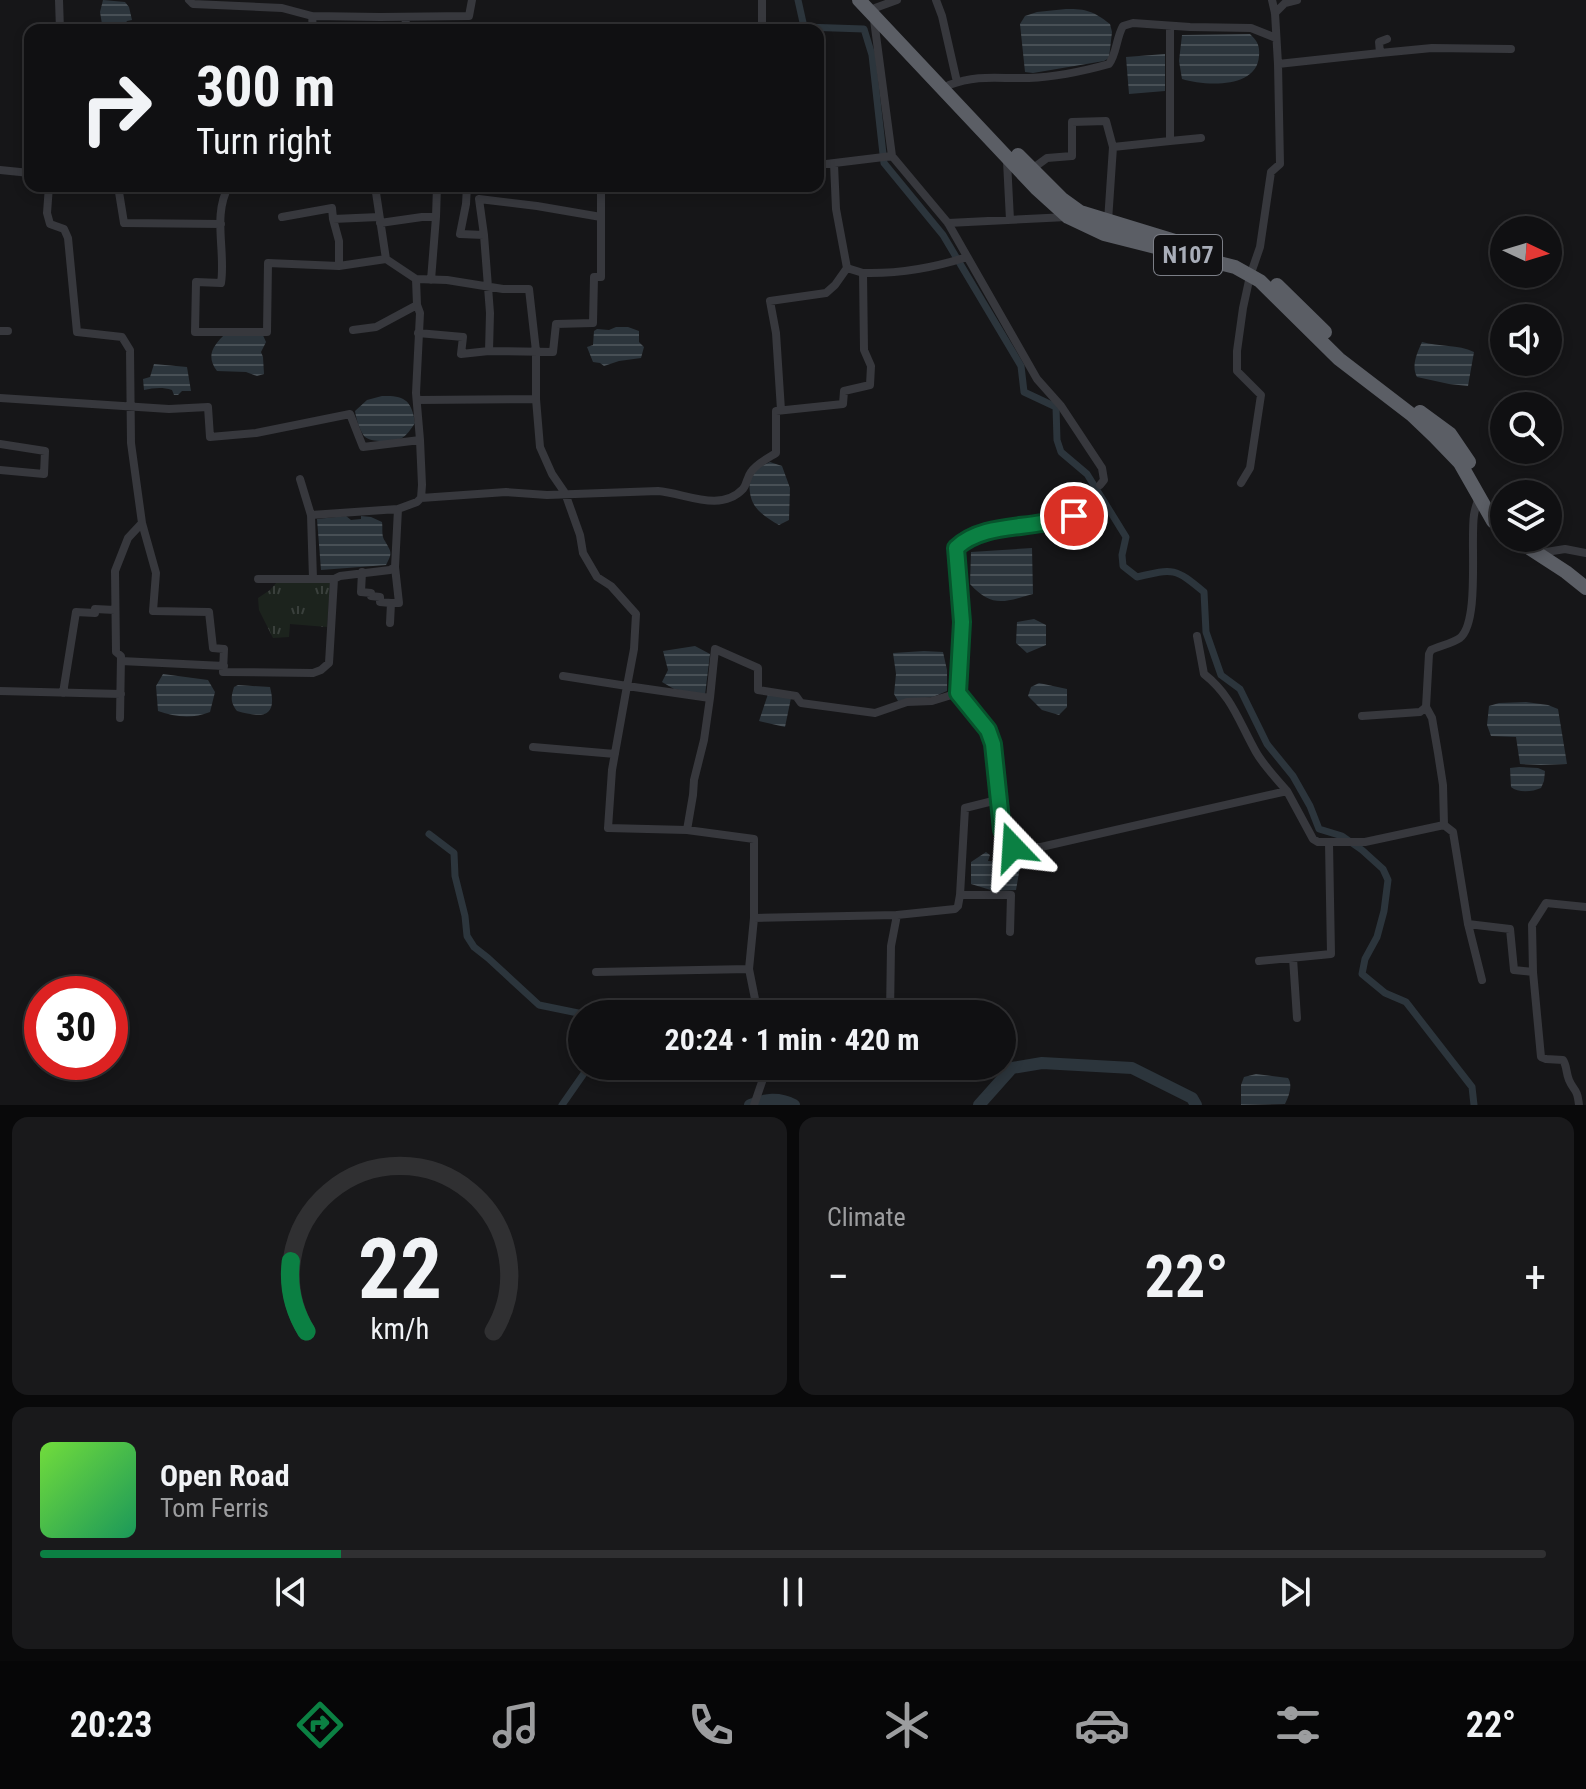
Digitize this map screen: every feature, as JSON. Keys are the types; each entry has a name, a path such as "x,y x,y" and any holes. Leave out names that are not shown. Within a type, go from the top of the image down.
{"highway":[{"name":"N107","path":"859,0 872,8 953,83 1032,169 1080,212 1246,263 1339,359 1412,415 1434,436 1460,463 1490,516"},
{"name":"N107","path":"872,8 1036,188 1068,217 1104,234 1263,272 1343,351 1450,434 1490,501"},
{"path":"1542,552 1586,576"},
{"path":"1542,552 1586,588"}],"street":[{"path":"59,0 60,24"},
{"path":"189,0 193,4 283,4 312,16 405,17 469,16 472,0"},
{"path":"762,0 762,24"},
{"path":"897,0 872,8 892,156 948,223 1037,379 1061,406 1102,468 1104,480 1100,485"},
{"path":"936,0 942,16 953,83 989,76 1029,78 1109,64 1118,34 1123,26 1133,23 1251,28 1276,38"},
{"path":"1241,483 1250,468 1261,395 1237,371 1236,364 1243,308 1260,247 1271,172 1280,164 1278,64 1272,0"},
{"path":"1275,13 1285,3 1297,0"},
{"path":"312,16 313,24"},
{"path":"405,17 406,24"},
{"path":"1170,26 1170,141"},
{"path":"1380,53 1379,42 1387,39"},
{"path":"1278,64 1432,48 1511,49"},
{"path":"1032,169 1047,158 1072,156 1072,122 1106,121 1113,147 1108,221"},
{"path":"1113,147 1201,138"},
{"path":"824,165 892,156"},
{"path":"1007,157 1010,220"},
{"path":"781,410 776,333 770,301 826,293 847,268 836,209 834,164"},
{"path":"0,170 24,172"},
{"path":"49,192 47,213 50,224 64,229 68,238 77,332 122,337 130,350 132,458 142,523 156,573 153,611 209,612 213,648 224,649 223,672 313,673 329,663 334,579"},
{"path":"119,192 124,223 221,224"},
{"path":"226,192 220,203 221,283 196,282 195,332 267,332 268,263 339,266 386,259 416,279 529,289 536,351 540,447 565,493 583,553 597,577 611,586 636,614 634,649 615,754 608,828 687,830 754,839 754,918 749,969 755,1000"},
{"path":"376,192 386,259"},
{"path":"431,280 437,192"},
{"path":"467,192 460,234 484,235"},
{"path":"418,333 463,337 461,354 553,352 556,324 593,323 594,277 601,277 601,192"},
{"path":"489,351 490,313 479,199 601,217"},
{"path":"282,217 332,208 339,241 339,266"},
{"path":"333,219 436,217"},
{"path":"948,223 1068,217"},
{"path":"847,268 863,273 888,274 936,267 967,257"},
{"path":"311,515 398,509 421,498 506,492 547,495 658,491 702,500 730,498 745,487 752,469 776,453 776,411 843,404 844,391 870,385 871,366 864,350 863,273"},
{"path":"416,279 420,313 416,393 421,498"},
{"path":"353,330 376,327 417,305"},
{"path":"0,398 169,409 208,407 210,437 256,433 350,414 363,447 420,440"},
{"path":"417,400 536,399"},
{"path":"0,444 45,451 44,474 0,470"},
{"path":"300,479 311,515 313,579"},
{"path":"1444,825 1443,785 1432,718 1426,707 1429,654 1431,650 1461,638 1467,628 1471,608 1473,518 1479,497"},
{"path":"1090,498 1074,516 988,531 956,548 962,622 958,693 988,730 993,744 1002,830 1013,847 1041,847 1287,791"},
{"path":"362,572 361,592 380,597 380,602 399,603 395,567 398,509"},
{"path":"120,718 121,656 116,652 115,571 128,538 142,523"},
{"path":"1562,549 1586,553"},
{"path":"258,579 334,579 395,567"},
{"path":"390,623 391,603"},
{"path":"63,693 76,612 115,610"},
{"path":"1197,636 1204,674 1233,706 1256,753 1287,791 1313,839 1329,843 1358,842 1444,825 1453,832 1468,924 1482,980"},
{"path":"687,830 694,780 704,740 715,649 758,668 758,690 796,696 801,703 875,713 907,702 932,701 958,693"},
{"path":"121,661 224,666"},
{"path":"563,676 710,698"},
{"path":"0,691 121,694"},
{"path":"1362,716 1420,712 1426,707"},
{"path":"533,747 615,754"},
{"path":"754,918 897,915 955,909 960,895 965,808 997,800"},
{"path":"1259,961 1331,954 1329,843"},
{"path":"960,895 1011,895 1010,932"},
{"path":"1579,1105 1577,1091 1569,1081 1566,1063 1541,1057 1532,925 1546,903 1586,907"},
{"path":"890,1000 891,946 897,915"},
{"path":"1468,924 1508,928 1514,970 1533,972"},
{"path":"1293,958 1297,1018"},
{"path":"596,972 749,969"},
{"path":"754,1105 762,1080"}],"green space":[{"path":"277,582 330,583 327,627 290,624 289,637 273,638 259,610 258,598"}],"shaded area":[{"path":"103,0 125,2 132,20 125,24 102,24 100,12"},
{"path":"1066,9 1090,12 1110,24 1109,58 1025,72 1020,24 1025,16"},
{"path":"1250,34 1258,44 1259,56 1256,67 1240,80 1216,84 1182,79 1179,61 1182,35"},
{"path":"1165,54 1165,91 1129,94 1126,57"},
{"path":"616,327 639,331 639,342 644,347 641,358 604,366 593,362 587,347 593,345 594,331"},
{"path":"226,333 262,333 266,342 261,352 264,374 257,376 246,372 217,371 213,365 212,350"},
{"path":"1422,342 1474,352 1468,386 1417,377 1415,364"},
{"path":"154,364 187,367 191,391 174,395 172,390 165,388 144,390 143,379 150,377"},
{"path":"382,396 406,400 412,409 415,423 402,438 371,440 361,430 355,411 367,400"},
{"path":"770,462 782,466 790,488 789,520 779,525 758,510 750,492 750,474"},
{"path":"346,516 351,520 361,519 361,516 371,517 382,522 383,537 390,552 386,565 321,570 317,519"},
{"path":"1032,548 1033,594 992,600 970,584 971,552"},
{"path":"1034,619 1046,625 1046,645 1027,653 1016,643 1017,622"},
{"path":"695,646 710,654 705,695 674,689 662,682 668,670 663,651"},
{"path":"943,652 947,691 933,697 898,701 894,694 896,674 893,653"},
{"path":"163,674 208,680 215,692 210,712 184,716 158,711 156,686"},
{"path":"1039,683 1067,689 1067,707 1059,715 1042,710 1028,696 1031,687"},
{"path":"234,687 270,687 270,710 261,715 237,711 232,697"},
{"path":"768,694 791,698 785,727 759,721"},
{"path":"1526,702 1558,709 1567,764 1520,764 1516,737 1491,736 1487,725 1489,706"},
{"path":"1510,768 1545,771 1541,788 1525,791 1511,787"},
{"path":"986,852 990,855 988,861 1007,862 1008,857 1021,861 1016,890 994,891 971,884 971,862"},
{"path":"1256,1074 1288,1078 1290,1087 1285,1104 1241,1105 1244,1077"}],"waterway":[{"path":"798,0 803,24"},
{"path":"824,28 864,29 872,55 884,163 943,235 1021,366 1024,392 1056,407 1057,440 1061,452 1087,474 1126,537 1123,566 1137,577 1174,572 1204,592 1206,632 1221,675 1240,689 1267,744 1293,776 1319,829 1342,836 1383,869 1388,880 1384,911 1362,974 1385,993 1406,1002 1472,1087 1474,1105"},
{"path":"429,834 454,853 455,876 467,936 474,947 539,1005 568,1011"},
{"path":"979,1105 1012,1068 1042,1063 1132,1068 1192,1098 1196,1105"},
{"path":"562,1105 579,1080"},
{"path":"750,1105 772,1100 794,1105"}],"route":[{"path":"1013,847 1002,830 993,744 988,730 958,693 962,622 956,548 988,531 1074,516"}]}
